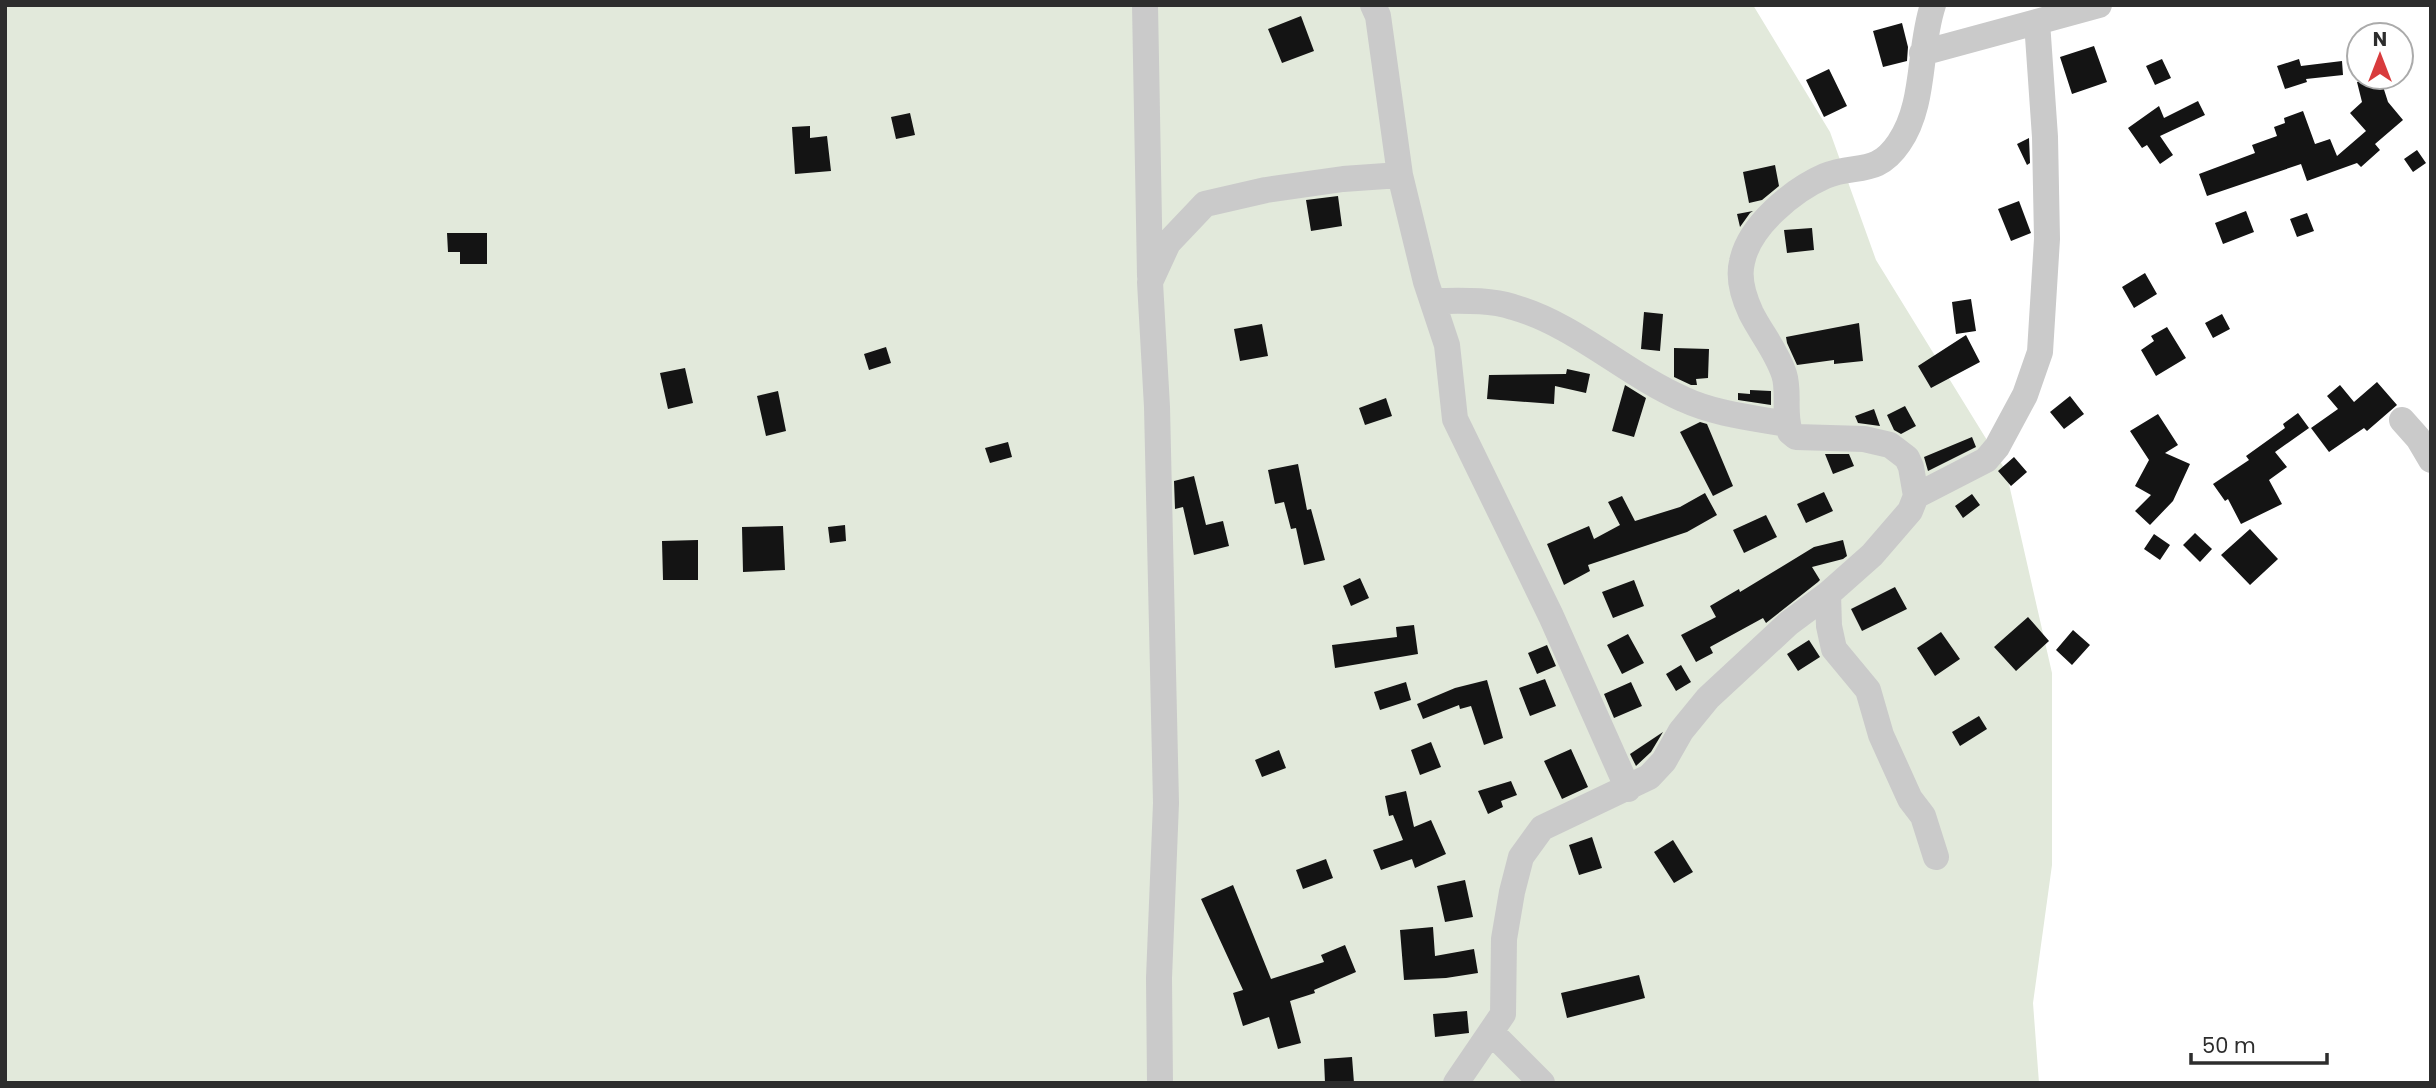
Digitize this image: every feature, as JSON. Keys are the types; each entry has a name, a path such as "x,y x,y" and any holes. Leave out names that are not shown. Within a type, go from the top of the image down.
{"street":[{"path":"1145,5 1150,282 1157,407 1166,803 1159,978 1160,1083"},
{"path":"1374,5 1378,16 1400,175 1447,345 1455,419 1551,616 1628,789"},
{"path":"1455,1083 1503,1014 1504,939 1521,857 1542,828 1649,777 1664,761 1681,731 1707,698 1789,623 1828,594 1872,555 1910,511 1916,496 1907,458 1890,446 1864,439 1796,437 1787,424 1784,374 1750,311 1741,283 1741,262 1748,245 1767,218 1816,180 1831,174 1877,166 1889,156 1914,117 1922,53 1933,5"},
{"path":"1922,53 2099,5"},
{"path":"1916,496 1986,460 1997,447 2025,394 2040,352 2046,214 2046,137 2037,22"},
{"path":"1150,282 1168,243 1205,204 1330,181 1400,175"},
{"path":"1433,301 1480,301 1513,306 1586,341 1684,400 1733,415 1787,424"},
{"path":"2402,421 2418,438 2431,460"},
{"path":"1828,594 1829,626 1834,649 1847,668 1868,690 1881,735 1910,799 1923,816 1936,857"},
{"path":"1491,1032 1542,1083"}],"shaded area":[{"path":"5,5 1753,5 1830,132 1876,260 2006,471 2052,673 2052,865 2033,1003 2039,1083 5,1083"}],"building":[{"path":"1301,16 1314,51 1282,63 1268,29"},
{"path":"1902,23 1908,47 1907,61 1883,67 1873,31"},
{"path":"2094,46 2107,82 2072,94 2060,57"},
{"path":"2162,59 2171,78 2155,85 2146,66"},
{"path":"2299,59 2301,66 2342,61 2343,75 2306,79 2307,82 2285,89 2277,66"},
{"path":"1829,69 1847,106 1824,117 1806,80"},
{"path":"2359,91 2384,91 2388,102 2403,120 2375,144 2380,150 2361,167 2357,163 2307,181 2301,164 2207,196 2199,174 2255,153 2252,145 2277,136 2274,127 2285,123 2284,118 2303,111 2315,144 2330,139 2337,156 2366,131 2350,113 2362,102"},
{"path":"2198,101 2205,115 2160,136 2173,155 2160,164 2147,145 2142,148 2128,128 2159,106 2164,118"},
{"path":"910,113 915,135 896,139 891,117"},
{"path":"810,126 810,138 827,136 831,171 795,174 792,127"},
{"path":"2029,138 2030,163 2027,165 2017,144"},
{"path":"2417,150 2426,163 2413,172 2404,159"},
{"path":"1775,165 1779,186 1762,200 1749,203 1743,172"},
{"path":"1338,196 1342,226 1311,231 1306,200"},
{"path":"2019,201 2031,233 2011,241 1998,209"},
{"path":"1753,211 1750,213 1740,227 1737,214"},
{"path":"2246,211 2254,232 2223,244 2215,223"},
{"path":"2307,213 2314,231 2297,237 2290,219"},
{"path":"1812,228 1814,250 1787,253 1784,230"},
{"path":"447,233 487,233 487,264 460,264 460,252 448,252"},
{"path":"2145,273 2157,294 2134,308 2122,287"},
{"path":"1971,299 1976,331 1956,334 1952,302"},
{"path":"1644,312 1663,314 1660,351 1641,349"},
{"path":"2222,314 2230,329 2213,338 2205,323"},
{"path":"1859,323 1863,361 1834,364 1834,360 1797,365 1786,337"},
{"path":"1262,324 1268,356 1240,361 1234,329"},
{"path":"2167,327 2186,358 2156,376 2141,350 2154,341 2151,336"},
{"path":"1966,335 1980,362 1931,388 1918,366"},
{"path":"886,347 891,363 869,370 864,354"},
{"path":"1674,348 1709,349 1708,378 1696,379 1697,385 1691,385 1674,377"},
{"path":"685,368 693,403 668,409 660,373"},
{"path":"1567,369 1590,374 1586,393 1555,386 1554,404 1487,399 1489,375 1566,374"},
{"path":"2377,382 2397,405 2367,431 2364,428 2329,452 2311,428 2338,409 2327,396 2340,385 2354,402"},
{"path":"1625,385 1646,398 1634,437 1612,431"},
{"path":"1750,390 1771,391 1771,405 1738,400 1738,393 1750,394"},
{"path":"778,391 786,431 766,436 757,396"},
{"path":"2070,396 2084,414 2064,429 2050,412"},
{"path":"1386,398 1392,416 1365,425 1359,408"},
{"path":"1905,406 1916,426 1901,434 1894,430 1887,415"},
{"path":"1874,409 1880,426 1858,423 1855,416"},
{"path":"2298,413 2309,428 2275,452 2287,467 2269,480 2282,504 2241,524 2228,499 2225,501 2213,484 2249,460 2246,456 2285,428 2283,424"},
{"path":"2158,414 2178,445 2165,453 2190,464 2173,501 2150,525 2135,511 2151,495 2135,486 2149,460 2130,431"},
{"path":"1700,422 1707,424 1733,486 1713,496 1680,432"},
{"path":"1972,437 1976,447 1928,471 1924,457"},
{"path":"1008,442 1012,457 990,463 985,448"},
{"path":"1825,454 1849,454 1854,466 1833,474"},
{"path":"2014,457 2027,472 2011,486 1998,471"},
{"path":"1298,464 1307,510 1311,509 1325,560 1304,565 1296,528 1291,529 1284,502 1275,504 1268,470"},
{"path":"1194,476 1206,525 1223,521 1229,546 1194,555 1183,507 1175,509 1174,481"},
{"path":"1824,492 1833,511 1806,523 1797,504"},
{"path":"1705,493 1717,515 1687,532 1588,565 1590,571 1564,585 1547,544 1589,526 1594,539 1620,525 1608,502 1622,496 1635,521 1680,507"},
{"path":"1972,494 1980,505 1963,518 1955,506"},
{"path":"1766,515 1777,537 1744,553 1733,530"},
{"path":"845,525 846,541 830,543 828,527"},
{"path":"783,526 785,570 743,572 742,527"},
{"path":"2250,529 2278,559 2250,585 2221,555"},
{"path":"2195,533 2212,549 2200,562 2183,545"},
{"path":"2154,534 2170,545 2160,560 2144,549"},
{"path":"698,540 698,580 663,580 662,541"},
{"path":"1843,540 1847,556 1812,567 1820,580 1818,582 1766,623 1763,618 1710,647 1713,653 1696,662 1681,635 1716,617 1710,606 1739,589 1740,592 1814,547"},
{"path":"1360,578 1369,598 1351,606 1343,586"},
{"path":"1634,580 1644,606 1613,618 1602,592"},
{"path":"1895,587 1907,609 1862,631 1851,609"},
{"path":"2028,617 2049,641 2016,671 1994,647"},
{"path":"1414,625 1418,654 1335,668 1332,645 1397,637 1396,627"},
{"path":"2073,630 2090,645 2072,665 2056,650"},
{"path":"1941,632 1960,659 1935,676 1917,648"},
{"path":"1628,634 1644,663 1622,674 1607,645"},
{"path":"1809,640 1820,657 1798,671 1787,654"},
{"path":"1547,645 1556,666 1537,674 1528,653"},
{"path":"1681,665 1691,682 1676,691 1666,674"},
{"path":"1545,679 1556,706 1530,716 1519,688"},
{"path":"1487,680 1503,738 1484,745 1471,706 1460,709 1459,705 1423,719 1417,704 1455,688"},
{"path":"1406,682 1411,700 1380,710 1374,692"},
{"path":"1631,682 1642,706 1614,718 1604,694"},
{"path":"1979,716 1987,729 1960,746 1952,732"},
{"path":"1663,732 1651,752 1636,766 1630,754"},
{"path":"1431,742 1441,767 1420,775 1411,750"},
{"path":"1571,749 1588,787 1562,799 1544,761"},
{"path":"1279,750 1286,768 1262,777 1255,760"},
{"path":"1511,781 1517,795 1501,801 1503,807 1488,814 1478,791"},
{"path":"1406,791 1414,827 1431,820 1446,854 1415,868 1412,859 1381,870 1373,850 1403,840 1393,815 1389,816 1385,796"},
{"path":"1592,837 1602,868 1579,875 1569,845"},
{"path":"1673,840 1693,872 1674,883 1654,852"},
{"path":"1326,859 1333,878 1303,889 1296,870"},
{"path":"1465,880 1473,917 1445,922 1437,886"},
{"path":"1233,885 1271,979 1324,962 1321,955 1345,945 1356,972 1314,990 1315,993 1290,1001 1301,1043 1278,1049 1269,1017 1243,1026 1233,993 1243,990 1201,899"},
{"path":"1433,927 1435,956 1474,949 1478,973 1404,980 1400,930"},
{"path":"1639,975 1645,998 1567,1018 1561,993"},
{"path":"1467,1011 1469,1033 1435,1037 1433,1014"},
{"path":"1352,1057 1354,1083 1325,1083 1324,1059"}]}
